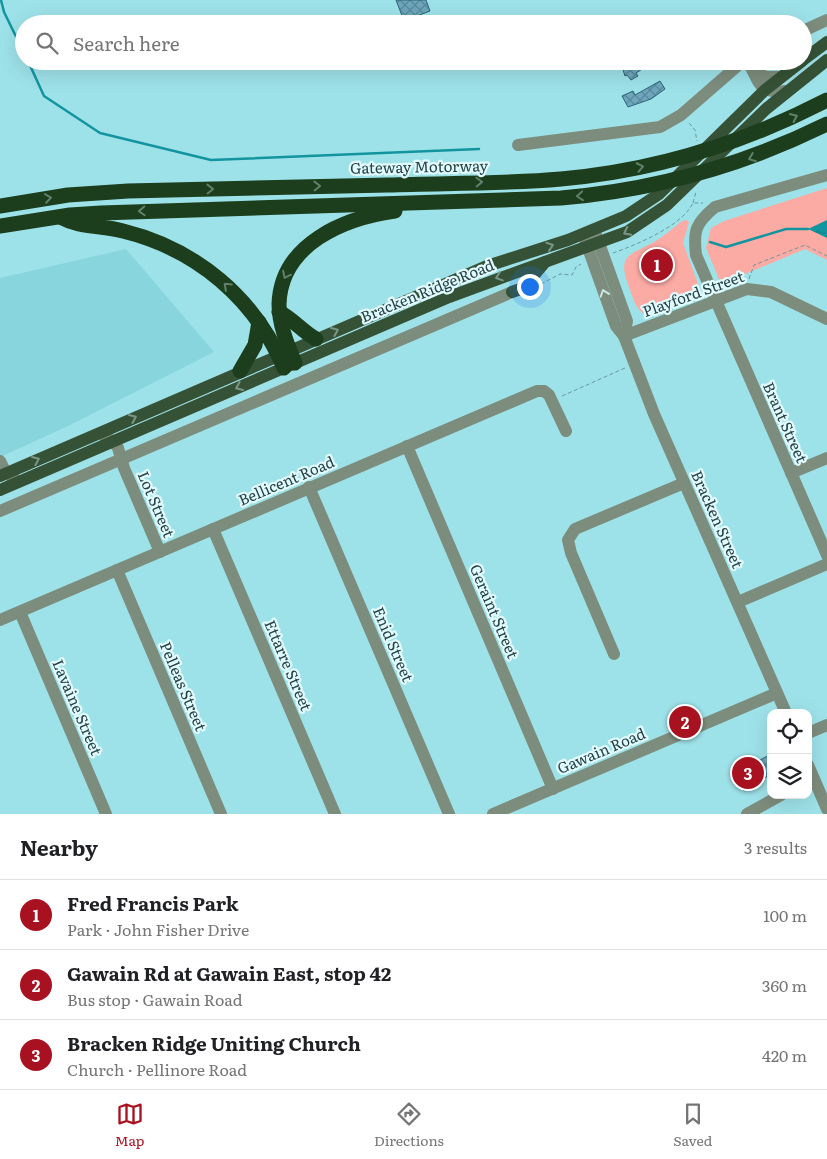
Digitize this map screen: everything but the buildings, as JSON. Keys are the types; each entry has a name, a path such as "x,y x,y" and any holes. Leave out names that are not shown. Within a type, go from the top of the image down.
{"highway":[{"name":"Gateway Motorway","path":"0,206 68,195 128,191 541,180 608,173 679,158 760,132 827,100"},
{"path":"0,226 101,212 561,198 646,187 725,167 759,155 827,124"},
{"path":"287,359 280,312 282,284 295,259 308,245 342,224 376,214 398,211 411,202"},
{"path":"60,217 75,225 122,230 146,238 188,257 225,284 259,322 287,359"},
{"path":"280,312 290,317 302,330 316,339"},
{"path":"240,371 255,345 259,322"}],"main road":[{"name":"Bracken Ridge Road","path":"812,53 827,42"},
{"name":"Bracken Ridge Road","path":"0,490 100,447 287,359 482,283 594,246 640,225 667,205 787,91 827,60"},
{"name":"Bracken Ridge Road","path":"2,470 97,433 240,371 287,359 316,339 487,266 589,232 626,216 659,194 765,90 790,70"},
{"path":"512,292 523,288 545,262"}],"street":[{"path":"812,27 827,20"},
{"path":"518,145 660,127 681,115 733,70"},
{"path":"752,70 756,81 765,90 773,92 787,91"},
{"path":"756,70 766,77 780,77"},
{"name":"Brant Street","path":"827,175 715,207 701,219 694,236 696,255 827,555"},
{"name":"Bracken Street","path":"589,232 627,321 624,336 638,375 784,709"},
{"name":"Playford Street","path":"624,336 747,289 762,289 827,319"},
{"path":"0,512 121,463 512,292"},
{"name":"Bellicent Road","path":"0,620 537,391 544,391 549,395 566,431"},
{"path":"97,433 112,441"},
{"name":"Lot Street","path":"112,441 160,552"},
{"name":"Geraint Street","path":"407,446 553,788"},
{"name":"Lot Street","path":"100,447 121,463"},
{"path":"791,474 827,458"},
{"path":"2,470 20,482"},
{"path":"614,654 570,553 568,540 575,529 684,483"},
{"name":"Enid Street","path":"309,487 449,814"},
{"name":"Ettarre Street","path":"213,530 335,814"},
{"path":"738,602 827,564"},
{"name":"Pelleas Street","path":"116,570 221,814"},
{"name":"Lavaine Street","path":"20,612 106,814"},
{"name":"Gawain Road","path":"494,814 777,692"},
{"path":"812,731 827,725"},
{"path":"812,781 827,809"},
{"path":"747,814 774,799"}],"path":[{"path":"749,280 754,265 805,245 827,256"},
{"path":"539,286 560,274 572,275 576,267 586,263"},
{"path":"557,398 625,368"}],"shaded area":[{"path":"827,188 827,260 805,249 721,284 706,248 711,228 724,221"},
{"path":"686,220 689,222 683,243 701,292 698,297 644,314 638,309 633,299 624,268 625,262 632,254 654,242"},
{"path":"126,249 214,352 66,427 0,457 0,278"}],"water":[{"path":"827,220 827,238 808,229"}],"waterway":[{"path":"1,0 4,12 15,35"},
{"path":"32,70 44,96 100,133 211,160 479,149"},
{"path":"710,242 726,247 786,229 808,229"}],"place":[{"name":"Fred Francis Park","path":"657,265"},
{"name":"Gawain Rd at Gawain East, stop 42","path":"685,722"},
{"name":"Bracken Ridge Uniting Church","path":"748,773"}]}
